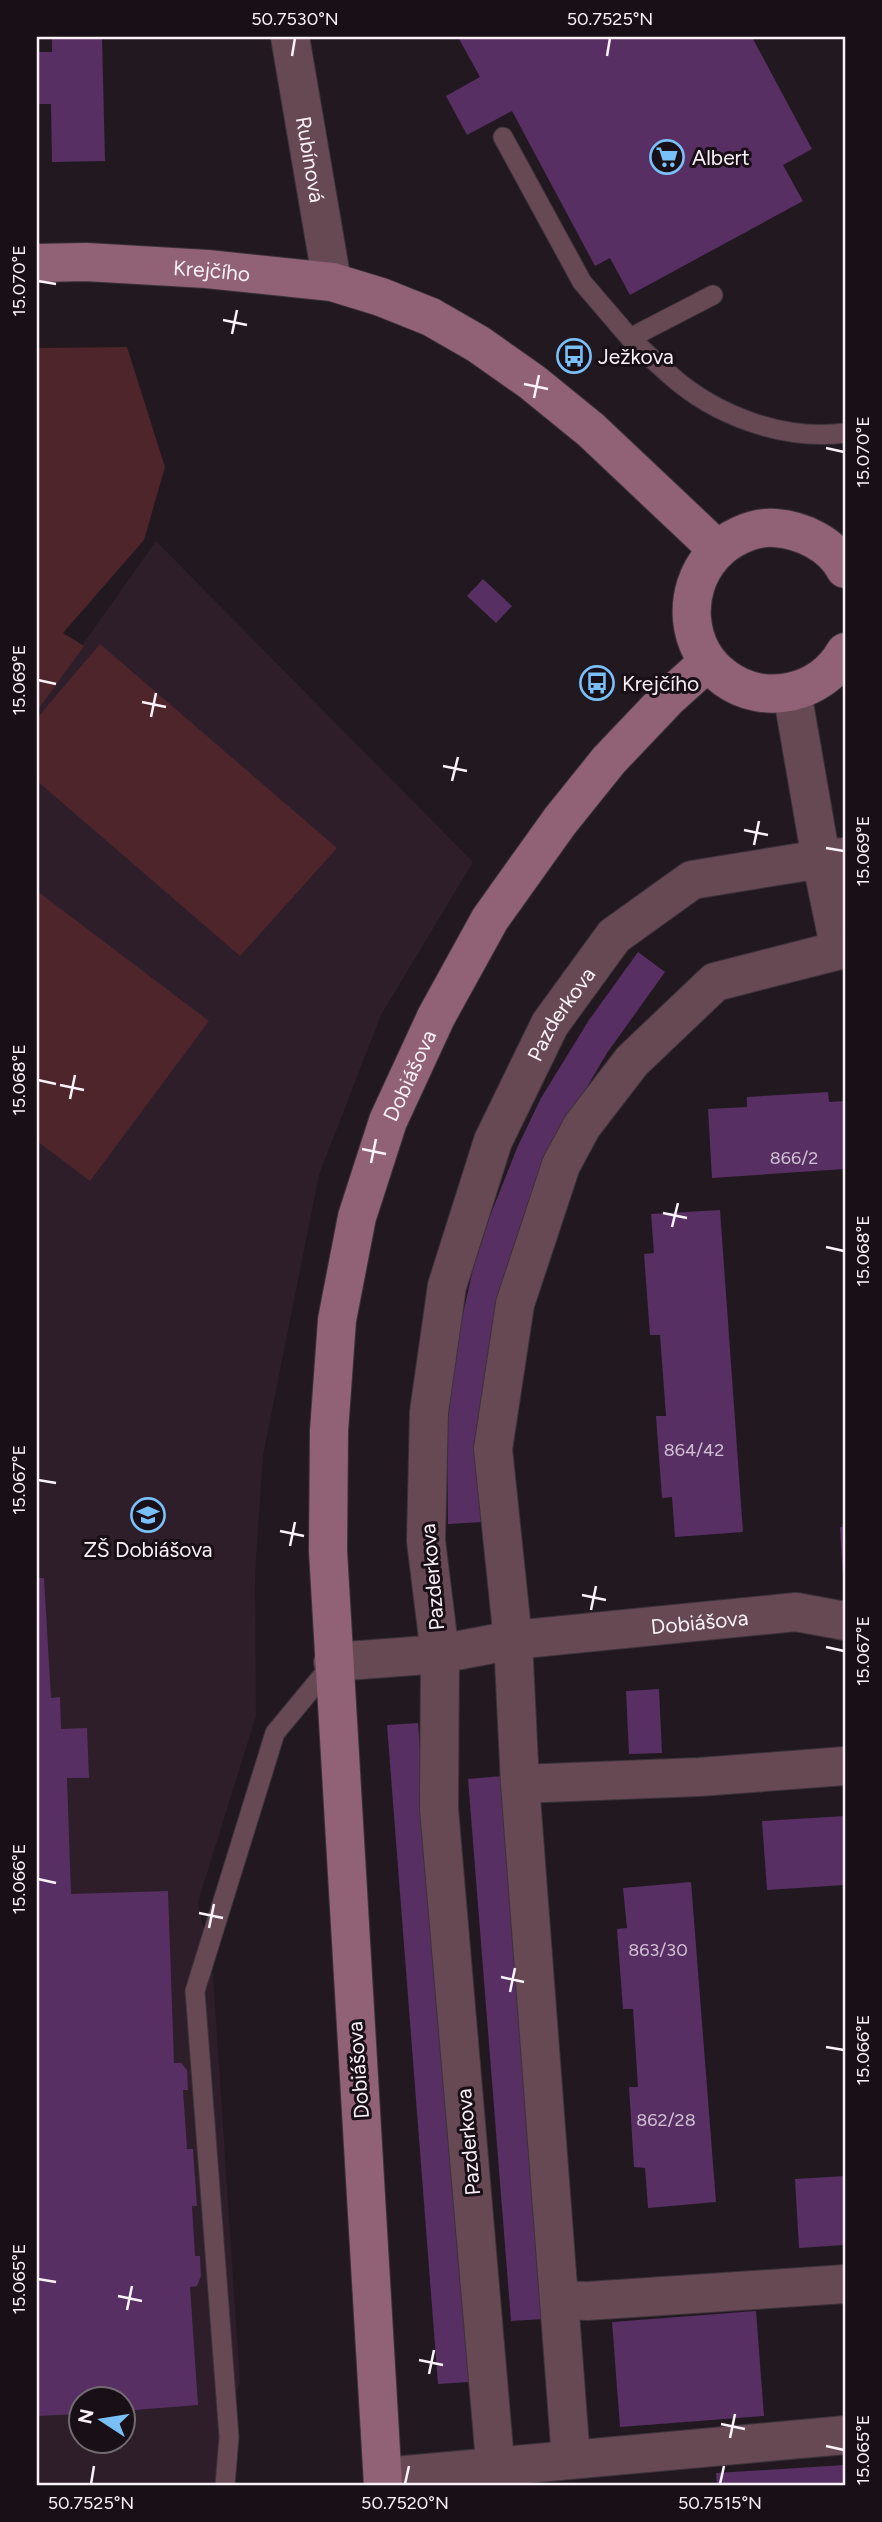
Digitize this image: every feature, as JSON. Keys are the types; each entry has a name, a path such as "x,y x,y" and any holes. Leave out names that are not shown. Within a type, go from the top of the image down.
{"street":[{"name":"Rubínová","path":"290,37 332,282"},
{"name":"Krejčího","path":"37,262 207,269 332,282 381,297 431,317 478,344 591,430 718,550"},
{"path":"844,563 823,544 798,531 776,528 742,534 718,550 699,574 691,604 695,635 708,662 725,678 746,689 768,694 792,692 811,685 828,674 845,652"},
{"name":"Dobiášova","path":"708,662 668,698 609,760 560,821 490,919 436,1017 388,1121 357,1217 337,1320 329,1431 327,1536 383,2481 496,2476 571,2459 845,2435"},
{"path":"571,2459 520,1784 513,1640 492,1449 515,1304 561,1165 582,1126 632,1061 715,982 843,950 833,858 792,692"},
{"name":"Pazderkova","path":"496,2476 439,1808 440,1654 426,1541 429,1412 447,1286 499,1129 550,1024 614,936 692,880 833,858"},
{"name":"Dobiášova","path":"333,1662 440,1654 513,1640 796,1612 845,1621"},
{"path":"520,1784 699,1777 845,1766"},
{"path":"559,2300 587,2301 845,2284"}],"lane":[{"path":"503,137 582,282 630,338 672,377 714,405 767,428 820,436 845,433"},
{"path":"630,338 713,295"},
{"path":"225,2485 229,2437 195,1991 275,1733 333,1662"}],"shaded area":[{"path":"127,347 165,467 144,540 63,633 84,646 37,711 37,348"},
{"name":"ZŠ Dobiášova","path":"156,541 473,862 381,1015 319,1175 263,1456 255,1575 256,1716 198,1902 213,1975 240,2383 222,2429 216,2485 37,2485 37,709"},
{"path":"100,644 337,848 240,956 37,781 37,718"},
{"path":"37,891 209,1021 90,1181 37,1141"}],"building":[{"path":"52,37 102,37 105,161 52,162 51,104 37,104 37,52 52,52"},
{"name":"Albert","path":"458,37 752,37 812,149 783,165 803,201 630,295 610,258 595,266 512,111 467,135 446,96 480,77"},
{"path":"483,579 512,606 496,623 467,596"},
{"path":"638,952 665,972 607,1053 571,1114 482,1522 448,1524 447,1433 452,1378 473,1269 490,1216 517,1148 541,1098 589,1020"},
{"path":"828,1092 829,1102 845,1101 845,1169 712,1178 708,1109 747,1107 747,1097"},
{"path":"720,1210 743,1532 675,1537 672,1497 662,1498 656,1416 666,1416 660,1335 650,1335 644,1254 654,1253 651,1214"},
{"path":"845,1526 845,1578 843,1578 840,1527"},
{"name":"ZŠ Dobiášova","path":"37,1578 44,1578 51,1698 60,1697 61,1729 87,1728 89,1778 67,1778 71,1894 168,1891 174,2063 181,2063 187,2070 188,2090 183,2090 187,2149 193,2149 197,2206 192,2206 195,2256 200,2256 201,2276 197,2286 190,2287 198,2405 136,2410 136,2386 66,2386 66,2415 37,2416"},
{"path":"659,1689 662,1753 629,1754 626,1691"},
{"path":"418,1723 469,2382 438,2384 387,1725"},
{"path":"502,1776 544,2319 511,2321 468,1779"},
{"path":"845,1816 845,1885 767,1890 762,1821"},
{"path":"691,1882 716,2202 648,2208 645,2168 634,2167 629,2087 638,2087 633,2009 623,2009 617,1929 627,1928 623,1888"},
{"path":"845,2176 845,2245 799,2248 795,2179"},
{"path":"756,2311 764,2416 620,2427 612,2322"},
{"path":"845,2465 845,2485 717,2485 716,2473"}],"place":[{"name":"Albert","path":"667,157"},
{"name":"Ježkova","path":"574,356"},
{"name":"Krejčího","path":"597,683"},
{"name":"ZŠ Dobiášova","path":"148,1515"}]}
